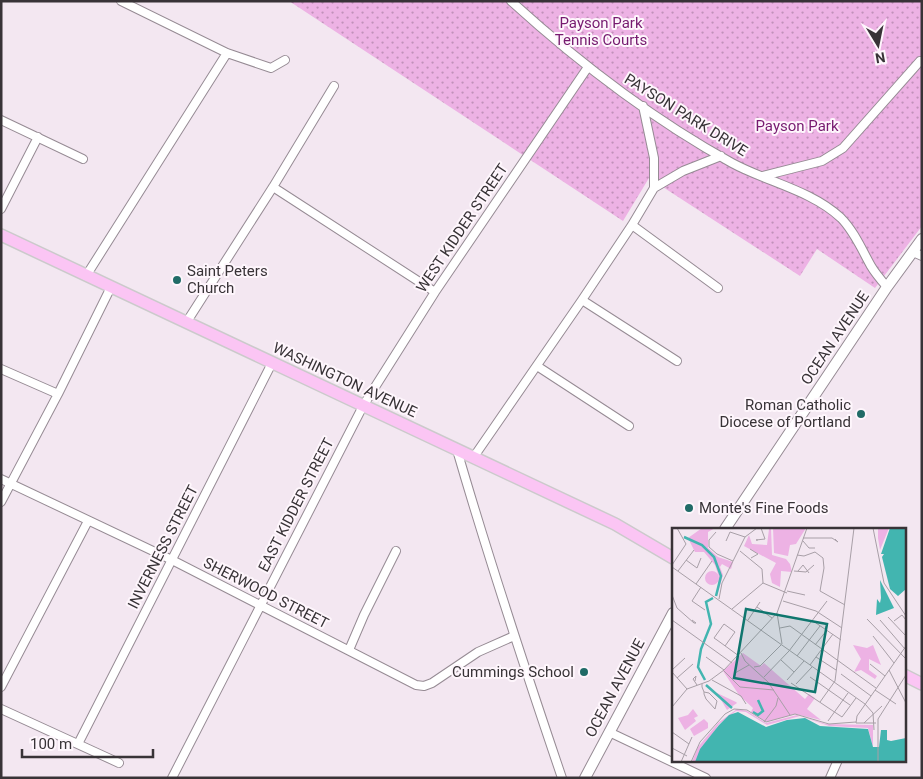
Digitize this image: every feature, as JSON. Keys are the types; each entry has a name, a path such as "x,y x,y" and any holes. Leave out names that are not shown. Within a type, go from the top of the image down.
{"main road":[{"name":"WASHINGTON AVENUE","path":"1,235 615,524 672,557"},
{"name":"OCEAN AVENUE","path":"726,528 887,287 917,254 922,240"},
{"name":"OCEAN AVENUE","path":"585,778 672,615"},
{"path":"906,677 922,684"}],"street":[{"path":"121,1 227,53 271,68 285,60"},
{"name":"PAYSON PARK DRIVE","path":"512,1 588,67 642,106 734,164 818,202 840,217 853,233 872,268 887,287"},
{"path":"86,276 227,53"},
{"path":"762,176 822,161 843,148 920,61"},
{"name":"WEST KIDDER STREET","path":"363,406 436,292 588,67"},
{"path":"186,323 273,187 334,86"},
{"path":"642,106 651,138 654,158 654,188"},
{"path":"1,120 83,159"},
{"path":"1,209 38,137"},
{"path":"473,458 582,300 632,225 654,188 683,171 721,156"},
{"path":"273,187 436,292"},
{"path":"632,225 718,288"},
{"path":"1,502 58,394 111,287"},
{"path":"582,300 677,361"},
{"name":"INVERNESS STREET","path":"78,744 272,362"},
{"path":"537,366 629,426"},
{"path":"1,369 58,394"},
{"name":"EAST KIDDER STREET","path":"172,778 363,406"},
{"path":"456,450 534,699 562,778"},
{"name":"SHERWOOD STREET","path":"1,479 172,560 408,682 424,686 432,683 478,652 514,636"},
{"path":"1,687 88,520"},
{"path":"348,650 396,551"},
{"path":"1,709 119,763"},
{"path":"609,732 672,762"},
{"path":"672,762 706,778"},
{"path":"830,778 837,762"}],"green space":[{"name":"Payson Park","path":"289,1 922,1 922,226 875,288 817,249 800,276 649,178 623,221"}],"place":[{"name":"Saint Peters Church","path":"177,280"},
{"name":"Roman Catholic Diocese of Portland","path":"861,414"},
{"name":"Monte's Fine Foods","path":"689,508"},
{"name":"Cummings School","path":"584,672"}],"park label":[{"name":"Payson Park Tennis Courts","path":"601,32"}]}
